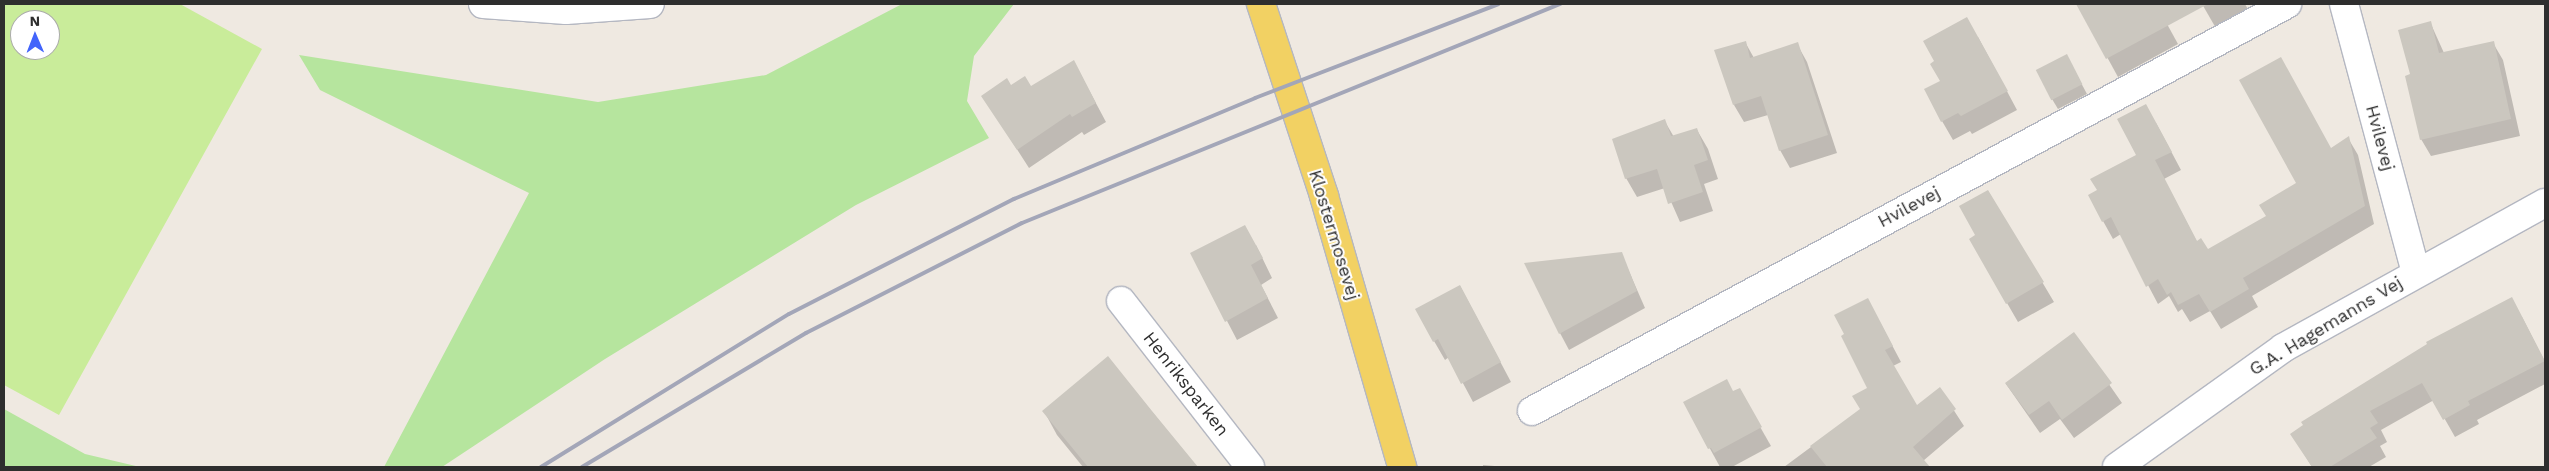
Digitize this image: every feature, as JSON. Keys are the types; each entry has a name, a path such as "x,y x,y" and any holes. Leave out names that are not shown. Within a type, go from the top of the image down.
{"main road":[{"name":"Klostermosevej","path":"1262,4 1324,196 1402,467"}],"street":[{"path":"483,4 566,10 650,4"},
{"name":"Hvilevej","path":"1532,410 2287,4"},
{"name":"Hvilevej","path":"2344,4 2416,272"},
{"name":"G.A. Hagemanns Vej","path":"2117,467 2283,348 2416,272 2545,203"},
{"name":"Henriksparken","path":"1121,302 1250,467"}],"green space":[{"path":"4,4 180,4 262,49 59,415 4,385"},
{"path":"902,4 1014,4 974,56 967,101 989,138 856,205 605,359 442,467 384,467 529,193 320,90 299,55 598,102 766,75"},
{"path":"4,409 85,454 140,467 4,467"}],"building":[{"path":"2076,4 2208,4 2106,59"},
{"path":"1967,17 2008,91 1961,116 1958,113 1941,122 1924,89 1940,81 1930,64 1934,61 1923,41"},
{"path":"2431,21 2439,53 2494,41 2511,119 2420,140 2405,76 2410,74 2398,30"},
{"path":"1746,41 1750,58 1798,42 1828,135 1779,151 1761,96 1733,105 1714,50"},
{"path":"2067,54 2082,84 2051,100 2036,70"},
{"path":"2281,57 2331,148 2349,136 2365,206 2243,278 2249,289 2210,312 2199,294 2178,305 2171,292 2167,295 2158,279 2146,287 2111,217 2102,222 2088,195 2097,190 2090,179 2136,155 2117,119 2146,104 2172,152 2155,160 2197,241 2201,238 2208,249 2266,216 2259,205 2296,183 2239,80"},
{"path":"1074,60 1096,103 1072,117 1070,114 1017,150 981,96 1007,78 1011,85 1025,76 1031,86"},
{"path":"1665,119 1671,136 1697,128 1708,160 1694,165 1703,192 1668,204 1657,169 1625,179 1612,139"},
{"path":"1988,190 2044,282 2006,304 1969,239 1975,235 1959,206"},
{"path":"1245,225 1263,258 1251,265 1268,298 1225,322 1190,253"},
{"path":"1622,252 1637,291 1559,334 1524,263"},
{"path":"1460,285 1501,362 1461,384 1438,339 1433,342 1415,309"},
{"path":"2512,297 2545,361 2468,401 2470,405 2443,420 2422,383 2370,411 2378,423 2370,428 2377,438 2330,467 2312,467 2290,434 2303,425 2301,422 2427,344 2426,342"},
{"path":"1868,298 1893,346 1885,350 1917,405 1940,387 1956,409 1913,447 1930,467 1827,467 1810,446 1860,409 1852,396 1867,388 1841,336 1844,334 1834,315"},
{"path":"2074,332 2112,383 2062,420 2049,401 2029,415 2005,383"},
{"path":"1108,356 1198,467 1088,467 1042,411"},
{"path":"1727,379 1733,391 1740,388 1762,427 1714,453 1711,448 1708,449 1683,402"}],"railway":[{"path":"541,467 789,314 1014,199 1255,98 1498,4"},
{"path":"582,467 806,333 1022,223 1560,4"}]}
